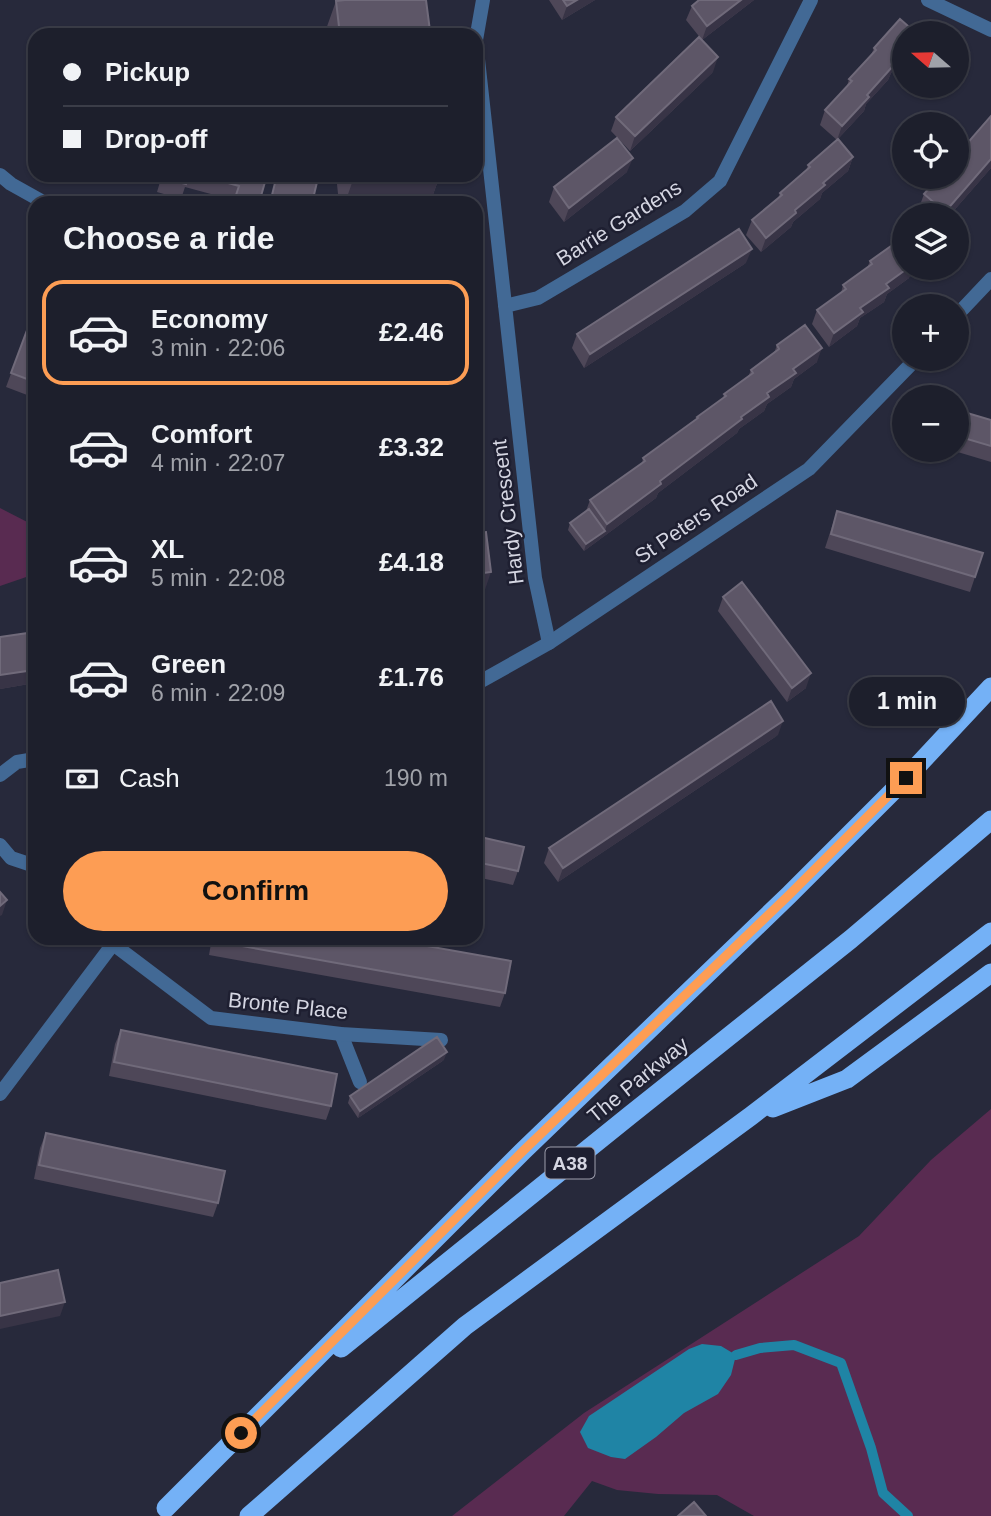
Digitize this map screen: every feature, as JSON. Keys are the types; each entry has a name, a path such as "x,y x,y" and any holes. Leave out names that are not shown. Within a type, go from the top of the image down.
{"highway":[{"name":"A38","path":"161,1512 513,1161 897,788 991,687"},
{"name":"The Parkway","path":"161,1512 306,1376 851,939 991,820"},
{"path":"249,1516 465,1326 751,1116 991,932"},
{"path":"751,1116 847,1079 991,973"}],"street":[{"name":"Hardy Crescent","path":"478,28 483,0"},
{"name":"Barrie Gardens","path":"505,306 538,298 685,211 720,181 811,0"},
{"path":"928,0 991,30"},
{"name":"Hardy Crescent","path":"483,105 535,578 549,643"},
{"path":"0,175 32,196"},
{"path":"969,302 991,279"},
{"name":"St Peters Road","path":"483,680 549,643 808,469 904,371"},
{"path":"0,775 17,762 28,760"},
{"path":"0,845 11,858 28,864"},
{"path":"0,1094 114,945"},
{"name":"Bronte Place","path":"122,945 211,1018 341,1034 441,1040"},
{"path":"341,1034 360,1082"}],"shaded area":[{"path":"0,508 28,522 28,576 0,586"},
{"path":"991,1109 991,1516 754,1516 717,1495 617,1490 592,1481 564,1516 452,1516 584,1413 859,1236 931,1160"}],"water":[{"path":"702,1344 721,1346 736,1355 731,1375 718,1394 684,1413 625,1459 588,1448 580,1432 589,1416 689,1349"}],"building":[{"path":"426,0 430,28 339,28 336,1"},
{"path":"563,0 577,0 567,6"},
{"path":"699,0 741,0 707,26 692,6"},
{"path":"892,28 892,67 842,126 825,110 852,81 849,79 876,50 874,48"},
{"path":"699,37 718,57 635,136 616,117"},
{"path":"991,116 991,159 969,184 969,141"},
{"path":"617,138 633,158 569,208 554,187"},
{"path":"838,139 853,157 795,210 796,213 766,238 752,220 782,195 780,193"},
{"path":"224,182 265,182 261,196 236,196 239,186"},
{"path":"275,182 317,182 314,196 272,196"},
{"path":"928,189 965,189 953,203 934,203 924,194"},
{"path":"739,229 752,249 590,354 577,334"},
{"path":"892,245 892,280 886,284 889,288 860,308 863,312 834,333 817,310 846,289 843,285 872,264 870,261"},
{"path":"805,325 822,348 793,369 796,373 767,393 769,397 607,524 590,500 645,461 643,458 726,396 724,394 753,373 751,370 779,349 777,345"},
{"path":"28,328 28,379 11,373"},
{"path":"969,414 991,420 991,446 969,440"},
{"path":"589,509 605,531 586,544 570,523"},
{"path":"837,511 983,553 975,577 831,534"},
{"path":"483,532 486,532 491,572 483,573"},
{"path":"742,582 811,673 792,688 723,597"},
{"path":"28,633 28,671 0,675 0,637"},
{"path":"771,701 783,721 563,868 549,848"},
{"path":"483,838 524,847 518,871 483,864"},
{"path":"0,892 7,900 0,906"},
{"path":"236,945 421,945 511,961 505,993"},
{"path":"121,1030 337,1074 331,1106 114,1062"},
{"path":"437,1037 447,1052 360,1111 350,1096"},
{"path":"46,1133 225,1171 218,1203 39,1165"},
{"path":"58,1270 65,1302 0,1316 0,1283"},
{"path":"694,1502 706,1516 678,1516"}],"waterway":[{"path":"736,1355 760,1348 794,1345 841,1363 871,1448 883,1493 908,1516"}],"route":[{"path":"241,1433 523,1151 789,895 906,778"}]}
